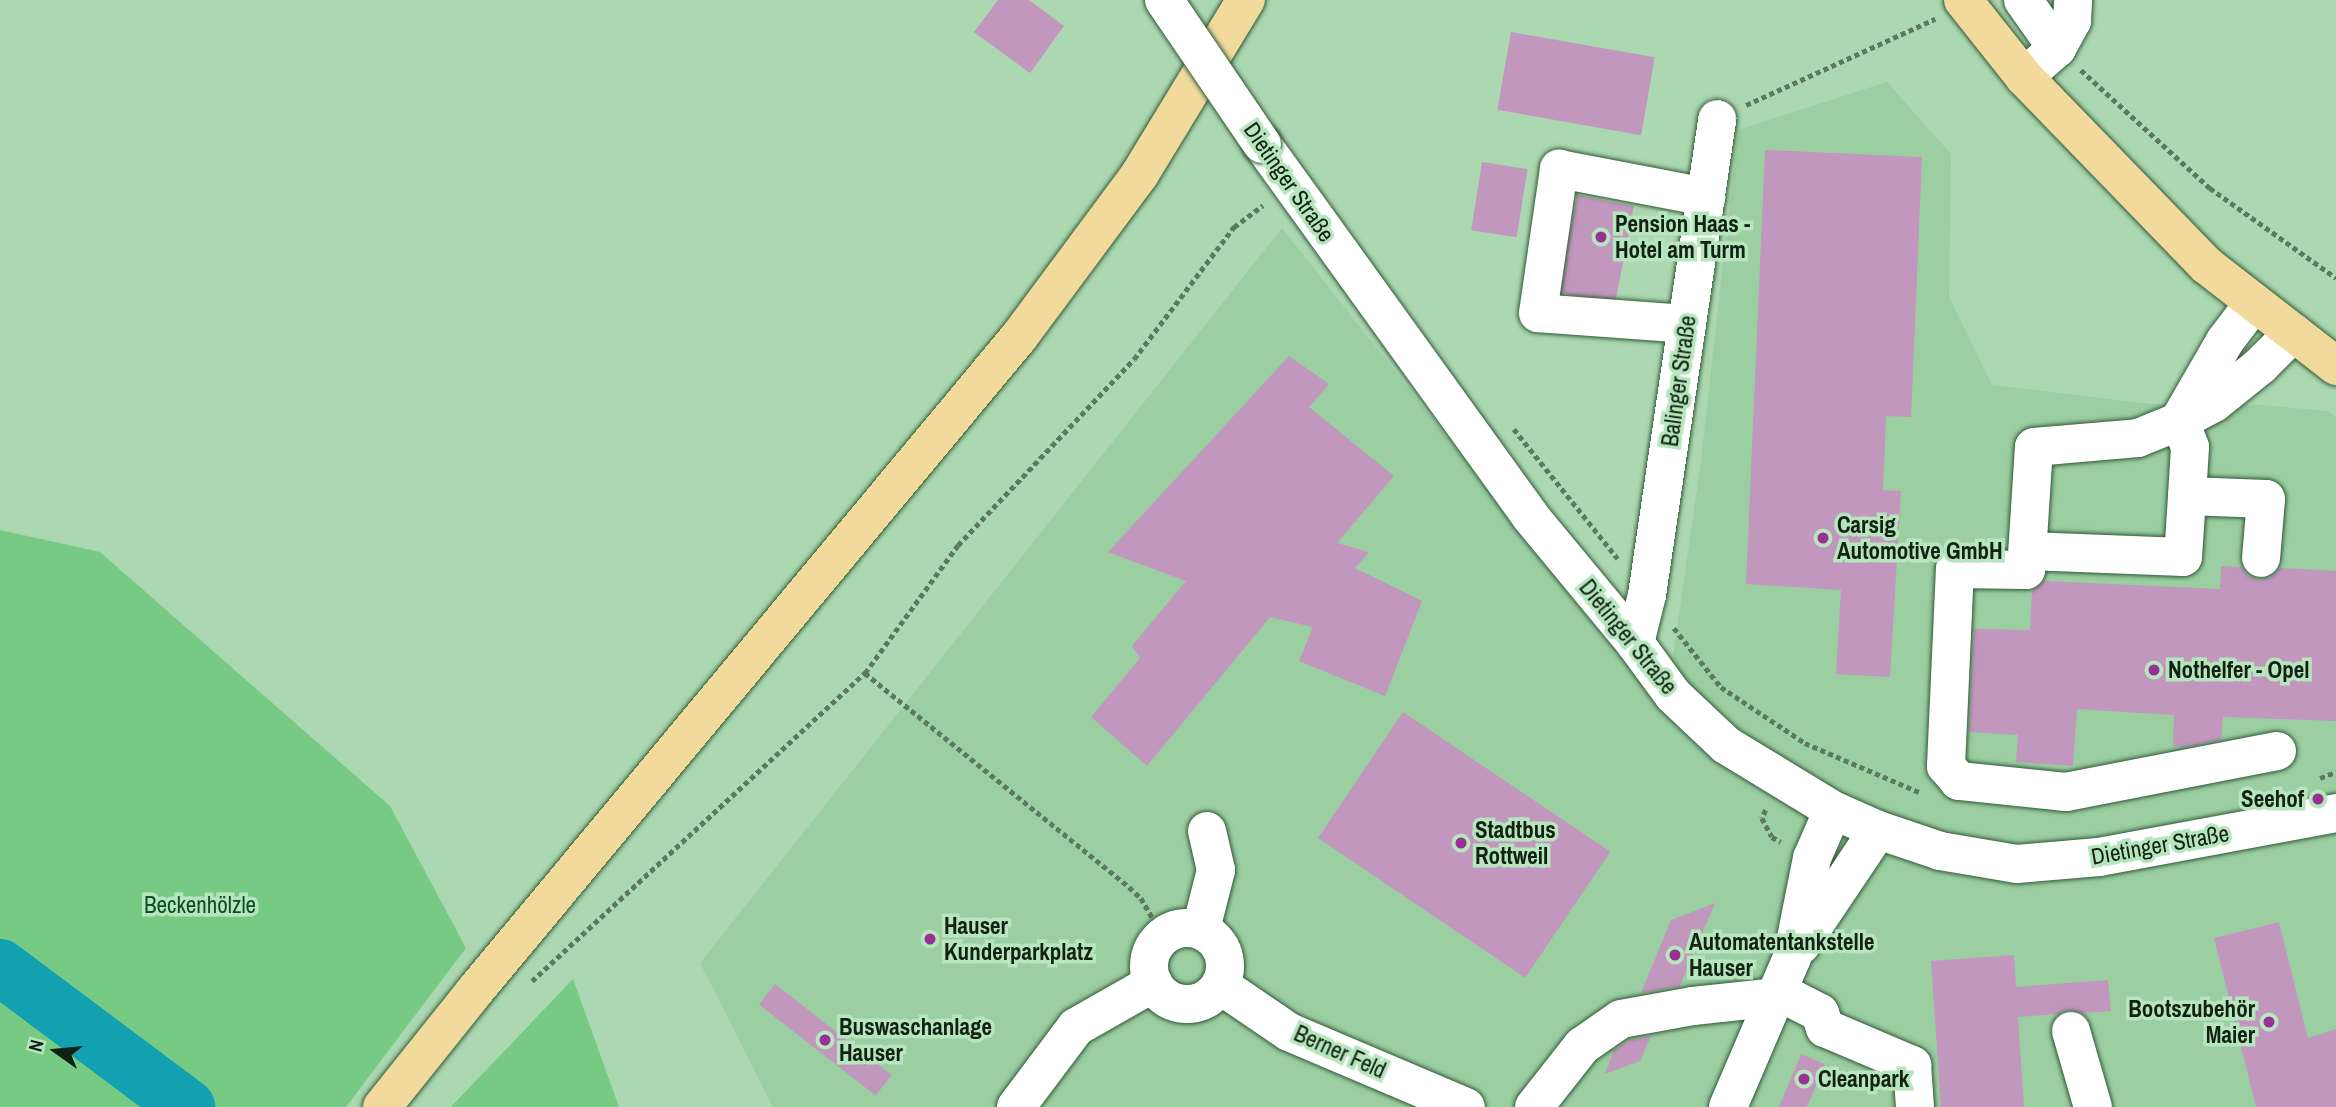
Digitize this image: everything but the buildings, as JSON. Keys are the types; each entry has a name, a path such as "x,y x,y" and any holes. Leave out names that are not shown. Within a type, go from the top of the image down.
{"main road":[{"path":"382,1107 474,992 1019,337 1140,174 1246,0"},
{"path":"1964,2 2024,77 2206,265 2336,366"}],"street":[{"name":"Dietinger Straße","path":"1164,0 1290,184 1530,516 1635,643 1673,695 1726,746 1833,810 1878,830 1940,851 2017,864 2099,857 2336,813"},
{"path":"2023,0 2057,48"},
{"path":"2024,77 2057,48 2071,21 2073,0"},
{"name":"Balinger Straße","path":"1635,643 1647,595 1717,119"},
{"path":"1687,324 1538,313 1559,169 1706,197"},
{"path":"2180,421 2225,341 2254,303"},
{"path":"2277,751 2066,792 1959,781 1946,766 1955,569 2026,570 2034,447 2138,438 2180,421 2214,403 2260,366 2293,333"},
{"path":"2028,551 2183,557 2190,447 2180,421"},
{"path":"2187,496 2266,499 2261,558"},
{"path":"1782,982 1812,858 1833,810"},
{"path":"1728,1107 1782,982 1878,830"},
{"path":"1200,929 1216,870 1207,831"},
{"path":"1188,927 1200,929 1218,943 1226,964 1220,985 1203,1001 1180,1003 1160,993 1153,983 1150,958 1163,936 1188,927"},
{"path":"1535,1107 1582,1046 1621,1019 1693,1006 1782,982"},
{"path":"1782,982 1820,1013 1825,1028 1912,1065 1915,1107"},
{"path":"1016,1107 1076,1027 1153,983"},
{"name":"Berner Feld","path":"1220,985 1289,1032 1466,1107"},
{"path":"2071,1031 2093,1107"}],"path":[{"path":"1717,119 1964,2"},
{"path":"2057,48 2210,188 2336,278"},
{"path":"531,982 865,673 958,545 1134,359 1234,226 1290,184"},
{"path":"865,673 1129,887 1141,898 1163,936"}],"shaded area":[{"path":"1887,82 1951,154 1949,297 1992,385 2151,404 2261,405 2327,411 2336,417 2336,1107 773,1107 700,963 1282,228 1665,713 1701,461 1738,130"}],"green space":[{"name":"Beckenhölzle","path":"0,530 100,552 390,806 466,948 346,1107 0,1107"},
{"path":"573,979 619,1107 451,1107"}],"waterway":[{"path":"0,967 187,1107"}],"place":[{"name":"Pension Haas - Hotel am Turm","path":"1601,237"},
{"name":"Carsig Automotive GmbH","path":"1823,538"},
{"name":"Nothelfer - Opel","path":"2154,670"},
{"name":"Seehof","path":"2318,799"},
{"name":"Stadtbus Rottweil","path":"1461,843"},
{"name":"Hauser Kunderparkplatz","path":"930,939"},
{"name":"Automatentankstelle Hauser","path":"1675,955"},
{"name":"Bootszubehör Maier","path":"2269,1022"},
{"name":"Buswaschanlage Hauser","path":"825,1040"},
{"name":"Cleanpark","path":"1804,1079"}]}
